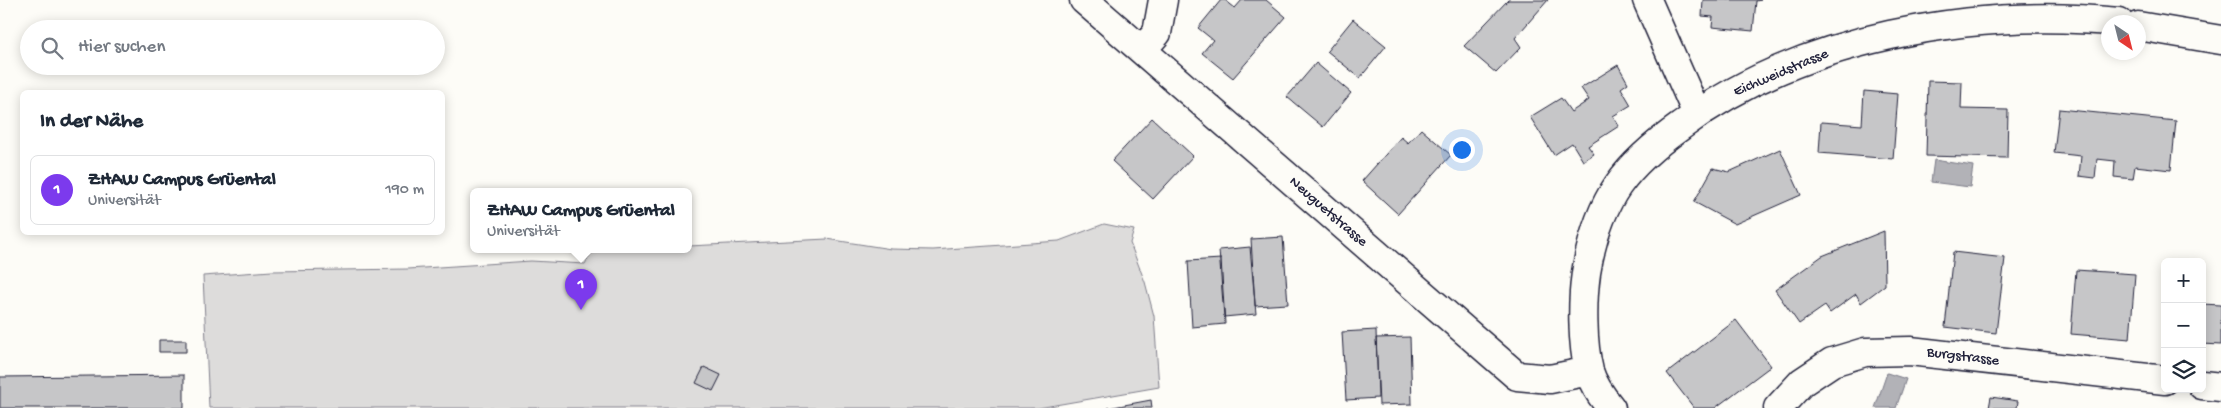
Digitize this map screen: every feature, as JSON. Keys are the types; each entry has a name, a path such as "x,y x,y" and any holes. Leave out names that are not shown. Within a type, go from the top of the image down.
{"street":[{"name":"Neuguetstrasse","path":"1084,0 1517,376 1550,379 1589,371"},
{"path":"1142,50 1157,33 1163,0"},
{"path":"1647,0 1696,114"},
{"name":"Eichweidstrasse","path":"1611,408 1595,385 1589,371 1584,288 1589,257 1601,217 1618,186 1635,164 1656,144 1696,114 1735,92 1783,69 1850,45 1896,34 2003,19 2101,20"},
{"path":"2146,27 2221,40"},
{"name":"Burgstrasse","path":"1778,408 1802,382 1832,362 1865,352 1910,351 2161,380"},
{"path":"2206,385 2221,387"}],"shaded area":[{"path":"1934,160 1973,166 1970,187 1931,182"},
{"path":"1104,224 1134,230 1130,243 1145,282 1154,316 1159,387 1038,408 209,408 203,276 272,271 408,269 531,261 585,264 591,253 692,253 692,246 827,239 891,249 933,250 1059,241"},
{"path":"1887,373 1906,379 1896,408 1875,408"}],"building":[{"path":"1221,0 1225,0 1235,8 1242,0 1266,0 1286,17 1233,78 1202,53 1213,40 1198,28"},
{"path":"1508,0 1548,0 1515,38 1521,47 1496,73 1464,46"},
{"path":"1703,0 1761,0 1756,1 1753,31 1712,27 1713,17 1702,16"},
{"path":"1353,19 1386,46 1360,78 1327,51"},
{"path":"1316,63 1351,93 1323,127 1287,97"},
{"path":"1618,65 1628,83 1621,88 1631,105 1613,116 1619,126 1588,146 1594,154 1583,161 1572,143 1554,155 1530,117 1561,98 1571,112 1589,100 1581,88"},
{"path":"1928,81 1962,82 1961,109 2008,110 2007,158 1926,156"},
{"path":"1864,91 1898,94 1893,159 1819,153 1821,122 1862,125"},
{"path":"2059,109 2176,121 2171,170 2135,166 2133,179 2114,177 2115,161 2097,159 2095,178 2079,176 2081,156 2054,153"},
{"path":"1152,118 1193,156 1153,199 1112,161"},
{"path":"1421,129 1451,155 1398,214 1362,181 1401,137 1408,143"},
{"path":"1780,149 1801,195 1735,224 1694,202 1713,168 1729,172"},
{"path":"1884,231 1885,285 1861,303 1856,294 1830,313 1825,306 1799,324 1775,290 1822,256"},
{"path":"1283,237 1288,304 1255,306 1251,239"},
{"path":"1250,247 1256,314 1224,317 1219,250"},
{"path":"1953,252 2005,258 1996,333 1945,327"},
{"path":"1221,259 1225,324 1192,327 1188,261"},
{"path":"2076,270 2135,274 2130,339 2071,334"},
{"path":"2206,304 2221,305 2221,345 2206,344"},
{"path":"1736,320 1771,366 1715,408 1694,408 1667,373"},
{"path":"1376,330 1378,398 1346,400 1342,332"},
{"path":"1410,337 1412,404 1379,405 1376,338"},
{"path":"159,340 186,340 186,352 159,352"},
{"path":"704,367 721,375 713,391 696,383"},
{"path":"184,375 184,408 0,408 0,377"},
{"path":"1991,397 2018,401 2017,408 1989,408"},
{"path":"1151,400 1152,408 1108,408"}],"place":[{"name":"ZHAW Campus Grüental","path":"581,310"}]}
